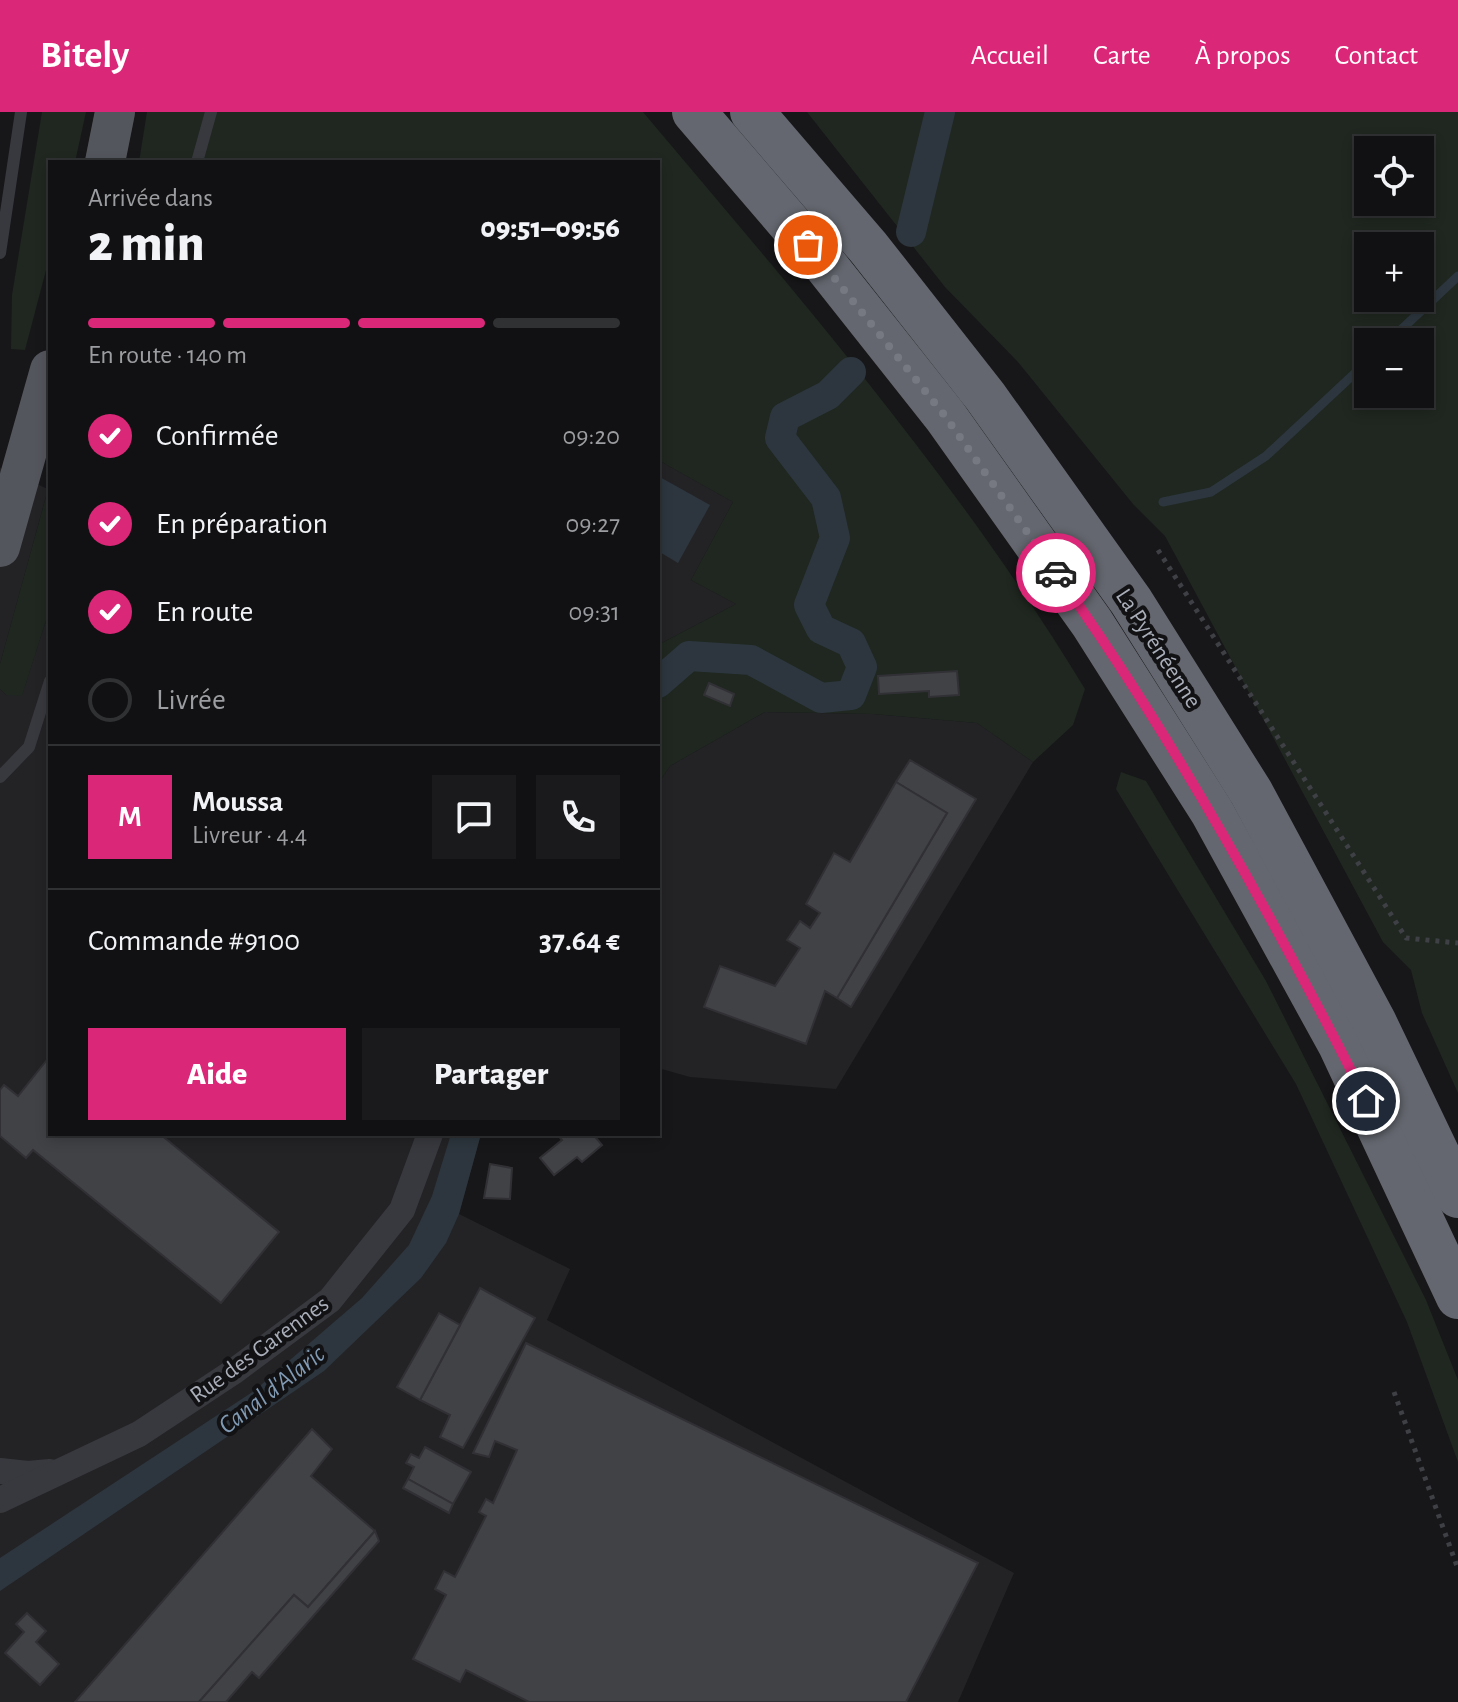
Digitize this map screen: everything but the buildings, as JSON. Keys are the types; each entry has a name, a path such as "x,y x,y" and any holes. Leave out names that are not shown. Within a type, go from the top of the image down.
{"highway":[{"name":"La Pyrénéenne","path":"694,112 827,267 945,416 1092,623 1212,812 1340,1045 1458,1297"},
{"name":"La Pyrénéenne","path":"752,112 868,247 985,396 1131,601 1251,792 1375,1023 1458,1196"}],"main road":[{"path":"105,160 115,112"},
{"path":"0,547 48,377"}],"street":[{"name":"Rue des Garennes","path":"0,1500 139,1434 233,1372 330,1300 402,1210 429,1136"},
{"name":"Rue des Garennes","path":"0,1471 28,1474 61,1471"}],"lane":[{"path":"0,253 21,112"},
{"path":"198,160 211,112"},
{"path":"0,777 29,747 48,687"}],"path":[{"path":"1158,550 1406,938 1458,943"},
{"path":"1394,1392 1458,1569"}],"shaded area":[{"path":"42,112 86,112 75,160 48,160 48,263 25,350 11,349 12,295"},
{"path":"147,112 643,112 818,321 985,537 1085,689 1073,725 1033,762 977,723 873,714 765,712 670,766 660,781 660,644 736,604 691,580 733,502 660,461 660,160 139,160"},
{"path":"807,112 1458,112 1458,1093 1422,1013 1411,970 1383,942 1165,536 1133,504 1018,362 945,287"},
{"path":"660,461 733,502 691,580 736,604 660,644"},
{"path":"0,468 48,489 0,664"},
{"path":"48,489 48,614 22,696 6,695 0,689 0,664"},
{"path":"48,614 48,1136 480,1136 459,1214 570,1269 547,1320 1014,1573 958,1702 0,1702 0,689 6,695 22,695"},
{"path":"765,712 873,714 977,723 1033,762 836,1089 690,1077 660,1069 660,781 670,766"},
{"path":"1121,772 1146,781 1266,981 1426,1300 1458,1380 1458,1462 1407,1322 1296,1084 1116,789"}],"water":[{"path":"660,477 710,505 678,563 660,552"},
{"path":"450,1136 480,1136 459,1214 446,1243 421,1278 324,1371 0,1591 0,1558 254,1391 362,1298 409,1245 432,1196"}],"waterway":[{"name":"Canal d'Alaric","path":"911,232 940,112"},
{"path":"1403,328 1458,276"},
{"name":"Canal d'Alaric","path":"660,681 689,656 751,660 821,698 851,695 862,667 851,643 821,629 809,605 835,538 826,498 780,438 785,417 828,395 851,372"},
{"path":"1163,502 1211,492 1266,456 1354,374"}],"way so far":[{"path":"808,245 945,416 1056,573"}],"route":[{"path":"1056,573 1092,623 1212,812 1340,1045 1366,1101"}]}
